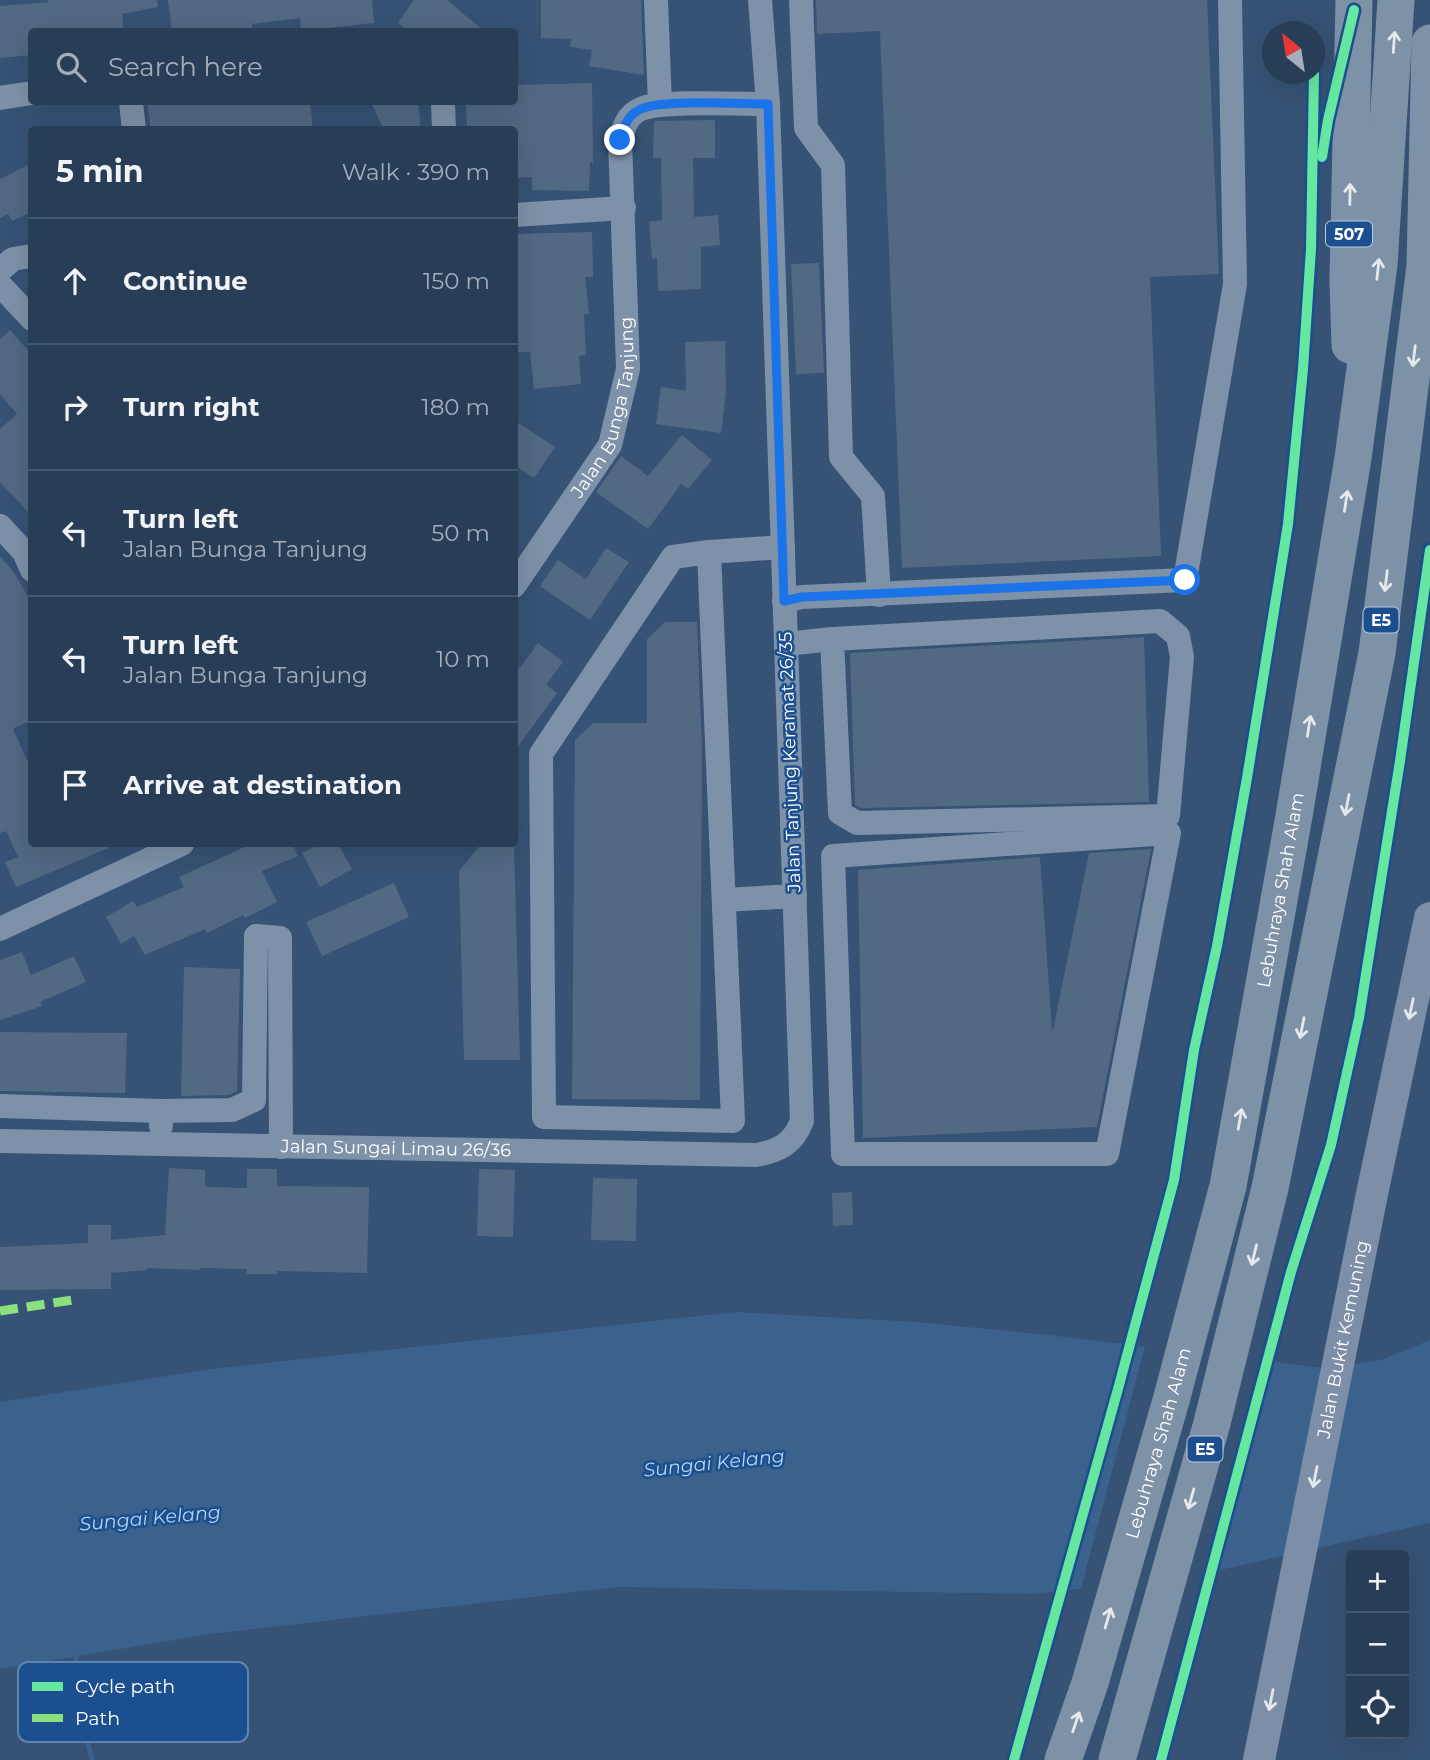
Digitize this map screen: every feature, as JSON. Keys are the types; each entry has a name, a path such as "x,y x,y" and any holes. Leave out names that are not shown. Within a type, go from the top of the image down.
{"highway":[{"name":"507","path":"1353,458 1348,281 1354,0"},
{"name":"Lebuhraya Shah Alam","path":"1063,1760 1090,1683 1172,1397 1228,1186 1294,816 1353,458 1379,265 1396,0"},
{"name":"E5","path":"1116,1760 1212,1423 1270,1188 1377,653 1425,266 1430,43"},
{"path":"1425,266 1430,230"}],"main road":[{"name":"Jalan Bukit Kemuning","path":"1259,1760 1430,918"}],"street":[{"path":"656,0 660,105"},
{"name":"Jalan Tanjung Keramat 26/35","path":"760,0 768,104 802,1121 798,1132 789,1143"},
{"path":"801,0 806,128 833,165 841,457 873,496 879,594"},
{"path":"784,601 802,597 1185,580 1236,284 1230,0"},
{"path":"0,98 28,94"},
{"name":"Jalan Bunga Tanjung","path":"518,580 610,445 628,369 620,140 626,121 640,109 660,105 768,104"},
{"path":"131,105 134,126"},
{"path":"443,105 444,126"},
{"path":"518,215 624,208"},
{"path":"0,270 13,259 28,257"},
{"path":"0,285 28,315"},
{"path":"0,526 24,552 28,561"},
{"path":"543,1151 541,754 673,556 783,547"},
{"path":"544,1117 733,1121 709,552"},
{"path":"786,644 832,639 1160,621 1178,636 1182,657 1168,816 857,823 840,813 832,639"},
{"path":"724,892 794,879 833,856 1169,833 1107,1154 843,1154 833,856"},
{"path":"2,921 165,847"},
{"path":"0,1106 160,1111 232,1110 254,1100 256,936 280,938 281,1147"},
{"path":"160,1111 162,1144"},
{"name":"Jalan Sungai Limau 26/36","path":"0,1141 756,1155 775,1152 789,1143"}],"water":[{"name":"Sungai Kelang","path":"736,1312 917,1322 1324,1368 1381,1360 1430,1340 1430,1523 1189,1577 1032,1594 620,1587 211,1634 42,1662 18,1662 18,1666 0,1669 0,1402 211,1369"}],"pier":[{"path":"1146,1343 1261,1357 1202,1577 1080,1592"}],"building":[{"path":"48,0 157,0 158,7 122,14 124,28 28,28 28,55 0,58 0,6 49,2"},
{"path":"168,0 372,0 374,23 301,28 300,18 252,24 252,28 172,28"},
{"path":"414,0 447,0 480,28 405,28 398,23"},
{"path":"541,0 641,0 644,75 589,66 592,50 570,47 571,39 541,38"},
{"path":"816,0 1207,0 1219,274 1150,277 1161,556 902,568 880,31 817,34"},
{"path":"592,83 593,163 590,162 589,191 532,190 532,177 518,178 518,126 467,126 466,105 518,105 518,85"},
{"path":"147,105 310,105 313,126 150,126"},
{"path":"372,105 418,105 421,126 382,126"},
{"path":"715,120 715,158 693,158 694,217 718,215 720,245 701,247 701,289 658,291 657,258 652,259 649,222 662,220 661,158 653,158 654,121"},
{"path":"28,165 28,214 12,221 8,214 0,218 0,179"},
{"path":"592,232 593,277 585,277 589,314 584,314 586,355 579,356 581,384 534,389 530,352 518,352 518,234"},
{"path":"819,263 824,373 796,374 791,264"},
{"path":"10,330 28,350 28,512 0,482 0,429 17,414 0,394 0,339"},
{"path":"725,341 726,392 721,433 656,424 661,387 686,391 685,342"},
{"path":"518,423 555,447 534,478 518,468"},
{"path":"682,435 712,460 688,489 681,484 648,529 596,492 621,456 648,476"},
{"path":"606,548 629,562 590,620 540,586 558,560 586,579"},
{"path":"0,556 14,572 28,597 28,722 13,729 28,762 28,847 111,847 16,887 5,862 18,857 6,831 0,833"},
{"path":"665,622 697,622 702,749 700,1100 572,1099 575,740 593,723 647,723 647,639"},
{"path":"1144,637 1149,802 861,808 855,805 850,653"},
{"path":"538,643 563,662 546,685 557,693 518,747 518,667 520,668"},
{"path":"244,847 294,847 298,856 262,871 277,902 245,918 243,915 207,933 205,929 145,955 134,936 121,944 106,917 133,901 137,907 184,887 179,877"},
{"path":"314,847 340,847 352,869 320,887 302,853"},
{"path":"479,847 514,847 520,1060 464,1060 459,871"},
{"path":"1151,849 1097,1127 863,1138 858,870 1040,857 1053,1030 1089,853"},
{"path":"394,883 409,917 322,956 306,922"},
{"path":"22,952 31,975 74,956 86,982 40,1002 42,1006 0,1020 0,960"},
{"path":"184,967 240,969 237,1091 229,1095 181,1096"},
{"path":"0,1032 127,1033 125,1093 0,1091"},
{"path":"169,1168 205,1170 205,1187 247,1188 247,1169 277,1169 277,1186 369,1187 367,1273 277,1271 277,1274 247,1274 247,1269 147,1268 111,1273 111,1289 0,1290 0,1247 88,1243 88,1225 111,1225 111,1240 165,1235"},
{"path":"479,1169 515,1170 513,1237 477,1236"},
{"path":"593,1178 637,1179 636,1241 591,1240"},
{"path":"852,1192 853,1225 833,1226 832,1193"}],"waterway":[{"path":"75,1649 76,1662"},
{"path":"88,1742 92,1760"}],"marked path":[{"path":"0,1311 79,1299"}],"cycle path":[{"path":"1322,157 1354,10"},
{"path":"1014,1760 1174,1180 1194,1050 1217,946 1288,524 1311,249 1314,84"},
{"path":"1161,1760 1291,1272 1331,1145 1359,1018 1430,550"}],"route":[{"path":"620,140 626,121 640,109 660,105 768,104 784,601 802,597 1185,580"}]}
